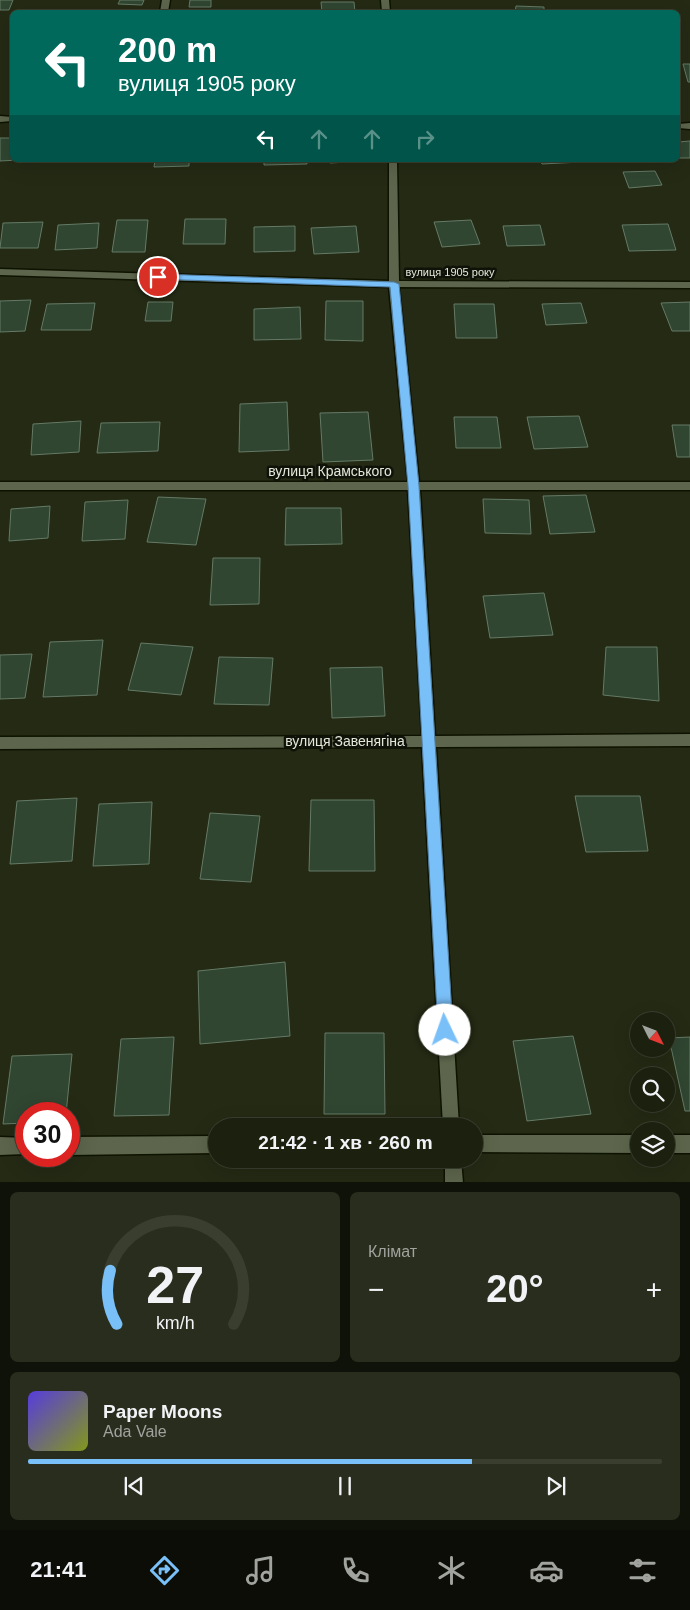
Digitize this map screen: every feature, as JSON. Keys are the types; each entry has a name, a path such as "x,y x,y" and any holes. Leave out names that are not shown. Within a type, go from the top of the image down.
{"street":[{"path":"393,162 394,284 414,486 451,1118"},
{"name":"вулиця 1905 року","path":"0,272 394,284 690,286"},
{"name":"вулиця Крамського","path":"0,486 690,486"},
{"name":"вулиця Завенягіна","path":"0,743 690,740"},
{"path":"483,1143 630,1144"},
{"path":"80,1146 208,1144"},
{"path":"675,1144 690,1144"},
{"path":"0,1146 15,1146"},
{"path":"453,1168 454,1182"}],"building":[{"path":"0,0 13,0 9,10 0,10"},
{"path":"120,0 144,0 142,5 118,4"},
{"path":"190,0 211,0 211,7 189,7"},
{"path":"321,2 354,2 355,10 322,10"},
{"path":"516,6 544,7 544,10 515,10"},
{"path":"683,64 690,64 690,82 688,82"},
{"path":"0,138 10,138 10,160 0,161"},
{"path":"690,141 690,158 680,158 680,142"},
{"path":"155,162 189,162 189,166 154,167"},
{"path":"264,162 307,162 307,164 264,165"},
{"path":"541,162 581,162 542,164"},
{"path":"655,171 662,185 629,188 623,172"},
{"path":"185,219 226,219 225,244 183,244"},
{"path":"117,220 148,220 145,252 112,252"},
{"path":"471,220 480,244 442,247 434,222"},
{"path":"43,222 38,248 0,248 3,223"},
{"path":"99,223 97,248 55,250 58,225"},
{"path":"668,224 676,250 629,251 622,225"},
{"path":"540,225 545,245 507,246 503,226"},
{"path":"295,226 295,251 254,252 254,227"},
{"path":"356,226 359,252 314,254 311,228"},
{"path":"31,300 25,331 0,332 0,301"},
{"path":"326,301 363,301 363,341 325,340"},
{"path":"148,302 173,302 171,321 145,321"},
{"path":"690,302 690,331 672,331 661,303"},
{"path":"95,303 91,330 41,330 47,304"},
{"path":"581,303 587,323 546,325 542,304"},
{"path":"454,304 494,304 497,338 456,338"},
{"path":"300,307 301,339 254,340 254,309"},
{"path":"287,402 289,450 239,452 240,404"},
{"path":"368,412 373,460 323,462 320,413"},
{"path":"579,416 588,447 534,449 527,417"},
{"path":"454,417 497,417 501,448 456,448"},
{"path":"81,421 79,452 31,455 33,424"},
{"path":"160,422 158,451 97,453 101,423"},
{"path":"672,425 690,425 690,457 677,457"},
{"path":"586,495 595,532 550,534 543,496"},
{"path":"158,497 206,499 196,545 147,542"},
{"path":"483,499 529,500 531,534 485,533"},
{"path":"128,500 125,539 82,541 85,502"},
{"path":"50,506 48,538 9,541 11,509"},
{"path":"286,508 341,508 342,544 285,545"},
{"path":"213,558 260,558 259,604 210,605"},
{"path":"544,593 553,635 490,638 483,596"},
{"path":"103,640 97,695 43,697 50,642"},
{"path":"141,643 193,647 181,695 128,690"},
{"path":"606,647 657,647 659,701 603,695"},
{"path":"32,654 25,698 0,699 0,655"},
{"path":"219,657 273,658 269,705 214,704"},
{"path":"382,667 385,716 332,718 330,668"},
{"path":"575,796 640,796 648,851 586,852"},
{"path":"77,798 72,861 10,864 17,801"},
{"path":"311,800 374,800 375,871 309,871"},
{"path":"152,802 149,864 93,866 99,804"},
{"path":"210,813 260,816 251,882 200,879"},
{"path":"285,962 290,1036 200,1044 198,971"},
{"path":"325,1033 384,1033 385,1114 324,1114"},
{"path":"573,1036 591,1114 527,1121 513,1041"},
{"path":"174,1037 169,1115 114,1116 121,1039"},
{"path":"690,1037 690,1111 685,1111 673,1058 675,1058 675,1038"},
{"path":"72,1054 67,1102 15,1102 15,1123 3,1124 12,1056"}],"route":[{"path":"158,277 394,284 414,486 445,1030"}]}
